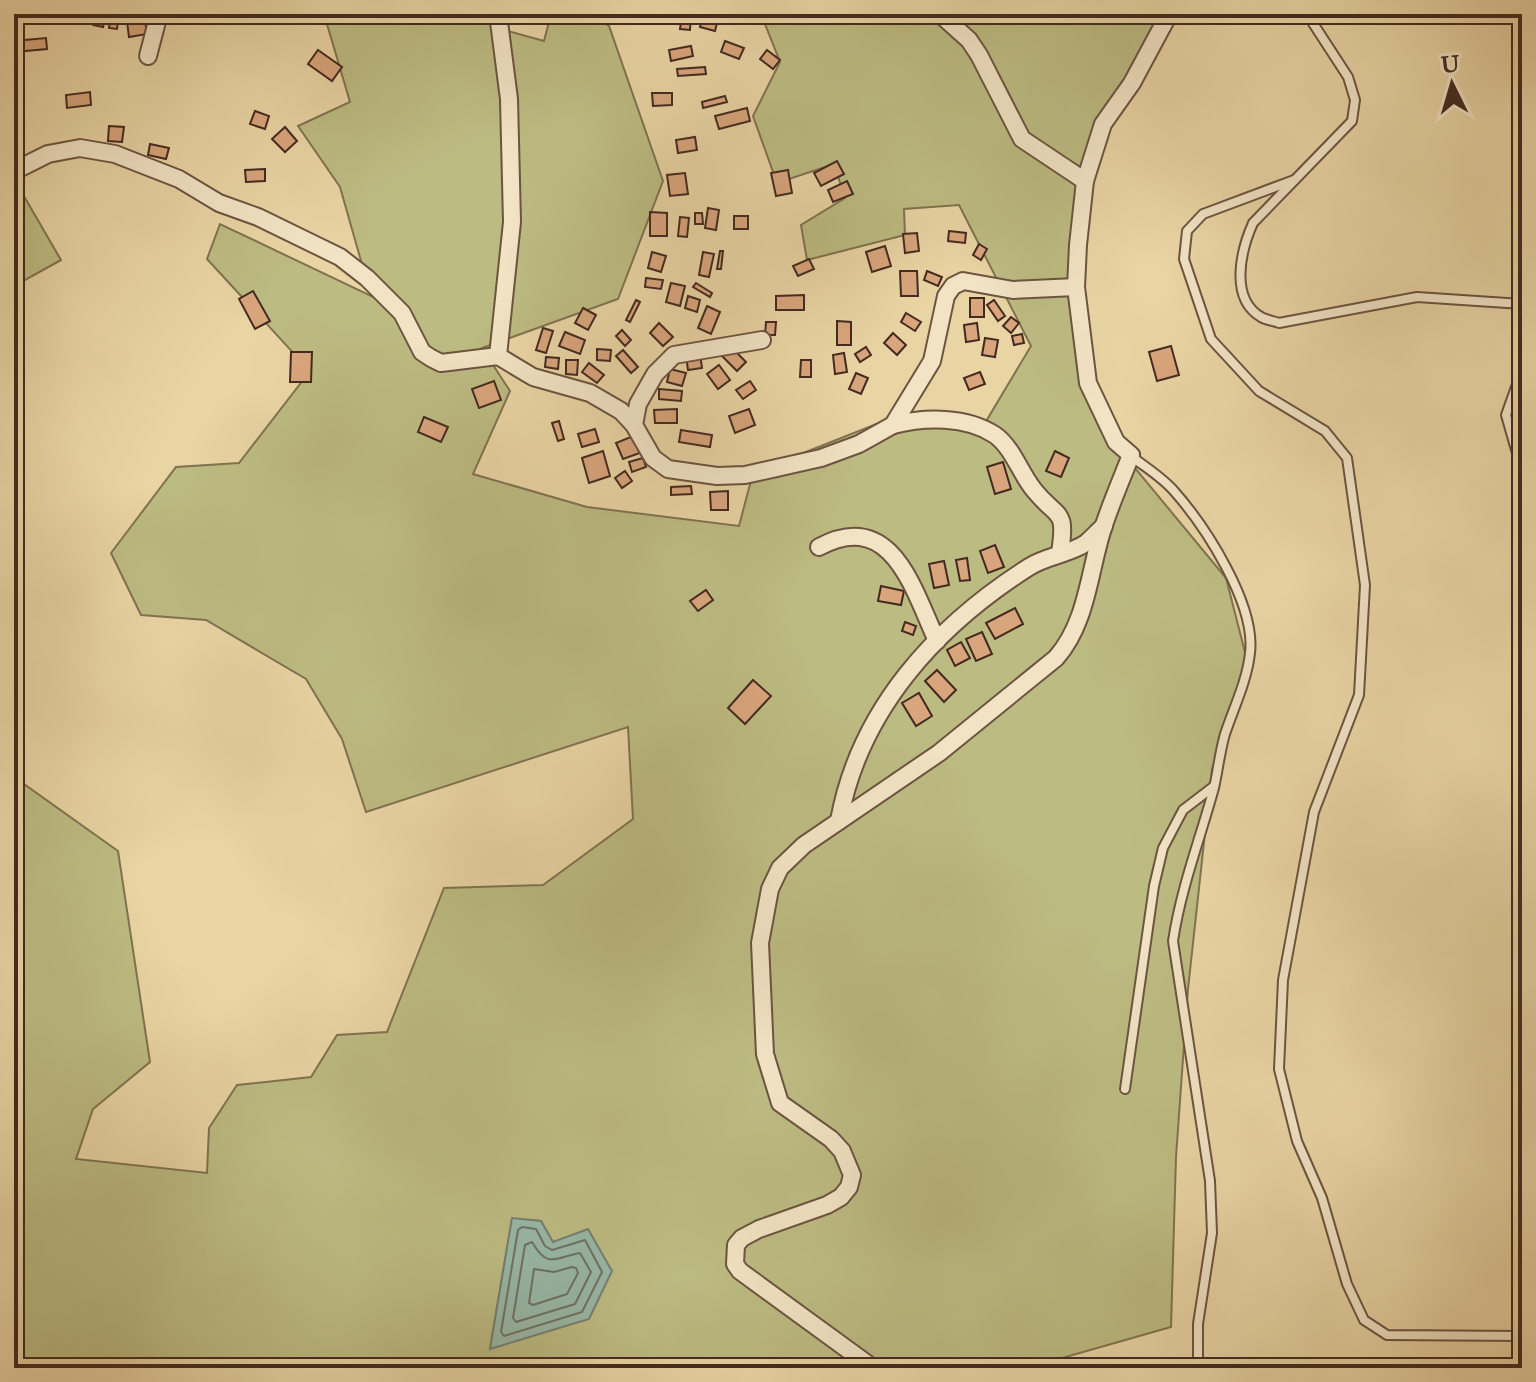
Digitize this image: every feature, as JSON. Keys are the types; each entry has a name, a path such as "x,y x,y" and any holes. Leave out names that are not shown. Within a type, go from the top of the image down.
{"street":[{"path":"148,56 159,14"},
{"path":"498,14 509,99 512,222 498,356"},
{"path":"940,14 969,40 979,55 1022,139 1085,181"},
{"path":"873,1368 740,1271 735,1264 736,1245 742,1238 841,1197 849,1187 852,1175 842,1151 831,1139 780,1103 765,1054 760,943 770,889 780,868 804,845 939,753 1056,658 1069,643 1079,620 1104,526 1131,455 1116,442 1088,383 1076,287 1085,181 1103,124 1132,83 1169,14"},
{"path":"14,171 48,154 80,148 115,154 179,179 219,203 258,217 340,257 367,278 402,313 422,352 431,358 441,363 498,356 533,377 590,393 621,411 634,425 653,458 668,469 717,476 745,475 821,458 859,444 893,425 920,418 967,424 995,435 1010,452 1035,492 1055,509 1061,518 1060,553"},
{"path":"893,425 932,361 946,296 953,286 963,281 1013,290 1076,287"},
{"path":"634,425 638,404 655,374 674,355 762,340"},
{"path":"839,821 845,791 881,707 911,668 989,593 1033,564 1084,545 1104,526"},
{"path":"819,547 835,538 855,535 867,536 890,550 903,569 937,641"}],"lane":[{"path":"1307,14 1348,77 1355,100 1352,121 1253,223 1245,240 1240,274 1241,288 1250,307 1261,317 1279,323 1417,297 1522,304"},
{"path":"1294,180 1203,214 1187,231 1184,259 1211,339 1259,391 1325,431 1347,458 1365,585 1359,695 1314,812 1283,980 1279,1069 1297,1141 1322,1198 1347,1284 1364,1320 1387,1335 1522,1336"},
{"path":"1522,370 1506,415 1516,450 1522,459"},
{"path":"1131,455 1173,489 1218,552 1236,587 1247,619 1250,652 1243,684 1224,737 1173,941 1210,1181 1212,1233 1198,1324 1198,1368"},
{"path":"1125,1089 1154,886 1163,848 1183,810 1214,786"}],"shaded area":[{"path":"324,14 485,14 494,27 544,41 551,14 591,14 609,26 663,181 618,299 482,348 510,391 473,474 587,507 739,526 753,473 899,415 979,433 1031,346 959,205 904,209 905,235 807,260 801,225 845,198 834,164 777,183 753,116 780,62 761,14 1169,14 1086,168 1078,363 1111,439 1226,578 1247,660 1212,769 1188,989 1176,1157 1171,1327 1048,1362 1047,1368 14,1368 14,777 118,851 150,1062 93,1109 76,1159 207,1173 209,1128 237,1085 311,1077 337,1035 387,1032 444,888 543,885 633,819 628,727 366,812 342,739 306,679 206,620 141,615 111,553 176,467 239,463 310,371 207,259 220,224 371,296 340,187 298,126 350,102","holes":["512,1219 541,1221 552,1243 490,1349"]},
{"path":"14,179 61,260 14,286"},
{"path":"14,432 22,488 14,496"}],"water":[{"path":"512,1218 541,1221 553,1242 588,1229 612,1271 589,1319 490,1349"}],"building":[{"path":"95,14 106,14 103,27 93,25"},
{"path":"111,14 119,14 117,29 109,28"},
{"path":"126,14 144,14 147,34 129,37"},
{"path":"682,14 691,14 690,30 680,29"},
{"path":"702,19 717,23 715,31 700,27"},
{"path":"46,38 47,49 15,52 14,41"},
{"path":"725,41 744,48 739,59 721,52"},
{"path":"691,46 693,56 671,61 669,50"},
{"path":"318,50 342,67 332,81 308,64"},
{"path":"767,50 780,60 773,69 760,59"},
{"path":"705,67 706,74 678,76 677,69"},
{"path":"90,92 91,105 67,108 66,95"},
{"path":"652,93 672,93 672,105 653,106"},
{"path":"725,96 727,102 703,108 702,102"},
{"path":"747,108 750,121 719,129 715,116"},
{"path":"255,111 269,116 265,129 250,124"},
{"path":"109,126 124,127 122,142 108,141"},
{"path":"285,127 297,141 285,152 272,139"},
{"path":"695,137 697,150 678,153 676,140"},
{"path":"150,144 169,148 166,159 148,155"},
{"path":"837,161 844,174 821,186 814,173"},
{"path":"265,169 265,181 246,182 245,170"},
{"path":"788,170 792,193 776,196 771,173"},
{"path":"685,173 688,194 670,196 667,175"},
{"path":"847,181 853,194 833,202 828,190"},
{"path":"708,208 719,210 716,230 705,228"},
{"path":"650,212 667,213 667,236 650,236"},
{"path":"695,213 702,213 703,224 695,224"},
{"path":"734,216 748,216 748,229 734,229"},
{"path":"680,217 689,218 687,237 678,236"},
{"path":"949,231 966,233 965,243 948,241"},
{"path":"917,233 919,251 905,253 903,234"},
{"path":"979,244 987,249 981,260 973,255"},
{"path":"885,246 891,266 872,272 866,252"},
{"path":"720,251 723,251 721,269 717,269"},
{"path":"652,252 666,256 661,272 648,268"},
{"path":"703,252 714,254 709,277 699,275"},
{"path":"809,259 814,269 798,276 793,266"},
{"path":"900,271 917,271 918,296 901,296"},
{"path":"927,271 942,277 938,286 924,280"},
{"path":"646,278 663,280 661,289 645,287"},
{"path":"671,283 685,286 680,306 666,302"},
{"path":"696,283 712,293 710,297 693,287"},
{"path":"253,291 270,321 255,329 239,299"},
{"path":"804,295 804,310 776,310 776,296"},
{"path":"688,296 700,300 697,312 685,308"},
{"path":"970,298 984,298 984,317 970,317"},
{"path":"636,300 640,302 630,322 626,320"},
{"path":"994,300 1005,316 998,321 987,305"},
{"path":"707,306 720,312 711,334 698,328"},
{"path":"583,308 596,315 588,330 575,323"},
{"path":"906,313 921,322 915,331 901,322"},
{"path":"1011,317 1019,323 1011,333 1003,326"},
{"path":"837,321 851,322 851,345 837,345"},
{"path":"766,322 776,322 775,335 765,335"},
{"path":"659,323 673,337 663,346 650,333"},
{"path":"977,323 979,340 966,342 964,325"},
{"path":"543,328 553,331 546,353 536,350"},
{"path":"622,330 631,340 625,346 616,336"},
{"path":"565,332 585,340 580,354 559,346"},
{"path":"893,333 906,345 897,355 884,343"},
{"path":"1022,334 1024,343 1014,345 1012,336"},
{"path":"985,338 998,340 995,357 982,355"},
{"path":"730,346 746,362 737,371 721,355"},
{"path":"1171,346 1179,375 1157,381 1149,352"},
{"path":"866,347 871,355 860,362 855,354"},
{"path":"597,349 611,350 610,361 597,360"},
{"path":"623,350 638,367 631,373 616,356"},
{"path":"291,352 312,352 311,382 290,382"},
{"path":"844,353 847,372 835,374 833,355"},
{"path":"700,354 702,368 688,370 686,356"},
{"path":"546,357 559,358 558,369 545,367"},
{"path":"566,360 578,360 577,375 566,374"},
{"path":"801,360 811,360 811,377 800,377"},
{"path":"589,363 604,375 597,383 582,372"},
{"path":"719,365 730,380 718,389 707,374"},
{"path":"670,369 686,373 682,386 667,382"},
{"path":"980,372 985,384 969,390 964,378"},
{"path":"856,373 868,378 861,394 849,389"},
{"path":"494,381 501,400 479,408 472,389"},
{"path":"750,381 756,390 743,399 736,390"},
{"path":"659,389 682,391 681,401 659,399"},
{"path":"677,409 677,423 655,423 654,410"},
{"path":"749,409 755,425 735,433 729,416"},
{"path":"424,417 448,427 441,442 418,432"},
{"path":"559,421 564,439 558,441 552,423"},
{"path":"595,429 599,442 582,447 578,434"},
{"path":"681,430 712,435 710,447 679,442"},
{"path":"633,436 640,453 623,459 616,443"},
{"path":"603,451 610,476 589,483 582,458"},
{"path":"1055,451 1069,458 1061,477 1046,471"},
{"path":"643,458 646,467 632,472 629,462"},
{"path":"1003,462 1011,489 995,494 987,467"},
{"path":"625,471 632,481 622,488 615,478"},
{"path":"691,486 692,494 671,495 671,487"},
{"path":"728,491 728,510 711,510 710,492"},
{"path":"995,545 1004,567 988,573 980,551"},
{"path":"967,558 970,580 960,581 956,560"},
{"path":"944,561 949,585 934,588 929,564"},
{"path":"881,586 904,591 901,605 878,601"},
{"path":"706,590 713,600 698,611 690,601"},
{"path":"1015,608 1023,624 995,639 986,623"},
{"path":"905,622 916,626 913,635 902,631"},
{"path":"982,632 992,654 976,661 966,639"},
{"path":"961,642 970,658 955,666 947,650"},
{"path":"937,670 956,690 944,702 925,681"},
{"path":"753,680 771,696 745,724 728,708"},
{"path":"919,693 932,716 916,726 902,703"}]}
